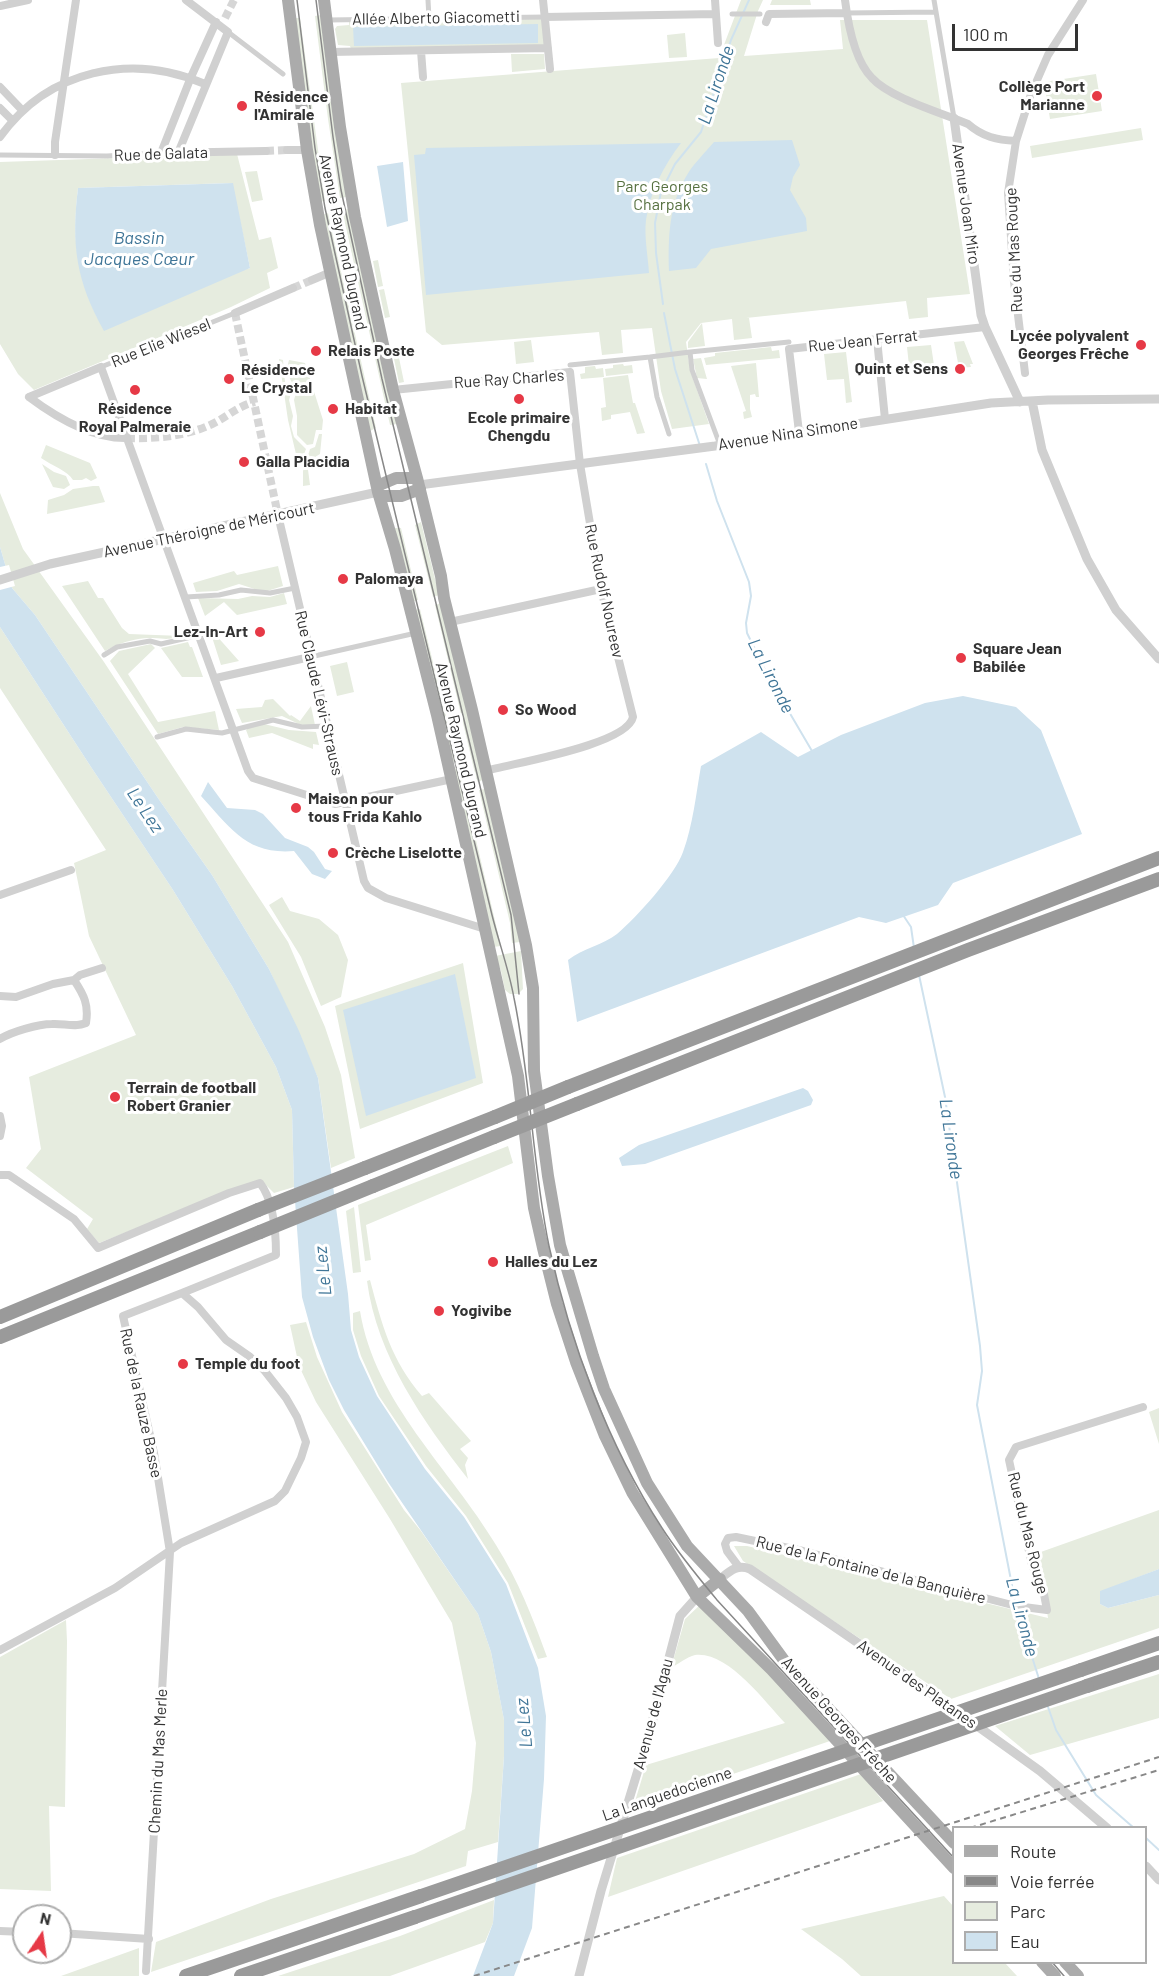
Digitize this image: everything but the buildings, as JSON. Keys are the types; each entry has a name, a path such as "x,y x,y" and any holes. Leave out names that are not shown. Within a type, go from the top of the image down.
{"highway":[{"path":"0,1317 258,1210 568,1087 962,932 1159,858"},
{"path":"0,1337 879,984 1159,879"},
{"name":"La Languedocienne","path":"186,1976 1159,1643"},
{"name":"La Languedocienne","path":"241,1976 1159,1662"}],"main road":[{"name":"Avenue Raymond Dugrand","path":"288,0 307,150 331,272 378,491 452,779 495,981 518,1076 534,1208 552,1286 576,1362 605,1436 634,1497"},
{"name":"Avenue Raymond Dugrand","path":"324,0 341,137 354,212 393,390 419,484 519,913 533,988 534,1071 560,1245 604,1389 639,1467 663,1510"},
{"path":"378,491 396,478 419,484"},
{"path":"378,491 401,496 419,484"},
{"name":"Avenue Georges Frêche","path":"634,1497 697,1597 771,1669 952,1866"},
{"name":"Avenue Georges Frêche","path":"663,1510 687,1546 748,1611 786,1664 952,1841"},
{"path":"697,1597 720,1579"},
{"path":"1044,1964 1055,1976"},
{"path":"1067,1964 1078,1976"}],"street":[{"path":"0,6 28,0"},
{"path":"55,155 76,0"},
{"path":"186,0 222,25 283,74"},
{"path":"428,0 429,18"},
{"path":"543,0 550,69"},
{"path":"715,0 718,43"},
{"path":"845,0 846,13 858,57 871,78 880,86 954,118 992,138 1016,141"},
{"name":"Avenue Joan Miro","path":"934,0 954,118 979,300 985,327 1020,402"},
{"name":"Rue du Mas Rouge","path":"1025,373 1008,204 1016,141 1031,94 1048,55 1083,0"},
{"path":"766,22 769,14 936,12"},
{"path":"545,17 716,14"},
{"path":"732,14 760,14"},
{"name":"Allée Alberto Giacometti","path":"326,20 545,17"},
{"path":"161,153 191,77 222,25"},
{"path":"178,153 206,84 222,25"},
{"name":"Allée Alberto Giacometti","path":"330,52 548,48"},
{"name":"Allée Alberto Giacometti","path":"420,51 423,77"},
{"path":"0,137 22,110 51,89 100,71 122,68 153,69 191,77 206,84"},
{"path":"0,87 22,110"},
{"path":"0,108 12,120"},
{"path":"287,150 307,150"},
{"name":"Rue de Galata","path":"0,155 107,156 266,151"},
{"path":"312,280 331,272"},
{"name":"Rue Elie Wiesel","path":"127,438 85,430 45,409 29,397 293,288"},
{"name":"Rue Jean Ferrat","path":"799,432 789,349 985,327"},
{"path":"877,339 885,419"},
{"path":"570,365 789,342"},
{"path":"690,352 692,370 718,445"},
{"path":"650,357 657,397 669,434"},
{"path":"101,367 248,771 253,778 335,804 452,779"},
{"name":"Rue Ray Charles","path":"393,390 570,372 580,464"},
{"name":"Avenue Nina Simone","path":"419,484 718,445 991,404 1159,399"},
{"path":"1032,401 1042,450 1086,559 1116,610 1159,659"},
{"name":"Rue Rudolf Noureev","path":"486,771 602,741 623,731 631,724 633,717 602,589 580,464"},
{"name":"Avenue Théroigne de Méricourt","path":"0,580 39,568 378,491"},
{"name":"Rue Claude Lévi-Strauss","path":"278,514 360,870 368,888 386,898 485,929"},
{"path":"186,597 219,595 241,590 270,593 295,588"},
{"path":"450,622 602,589"},
{"path":"216,678 416,633"},
{"path":"104,655 117,647 150,641 160,644 200,635"},
{"path":"157,736 186,729 222,733 273,720 302,727 326,726"},
{"path":"0,895 71,870"},
{"path":"0,996 15,997 52,984 74,980 80,975 102,968"},
{"path":"0,1039 48,1024 75,1026 86,1023 87,1002 74,980"},
{"path":"0,1116 2,1126 0,1136"},
{"path":"0,1175 9,1174 74,1219 98,1248 219,1197 260,1183 267,1192 276,1240 276,1255 182,1293 198,1306 226,1340 249,1356 275,1382 297,1417 306,1442 294,1474 280,1497 244,1516 181,1543 115,1588 0,1650"},
{"name":"Rue de la Rauze Basse","path":"170,1552 154,1453 123,1317 182,1293"},
{"name":"Rue du Mas Rouge","path":"1047,1610 1043,1589 1032,1565 1009,1460 1016,1448 1143,1407"},
{"name":"Rue de la Fontaine de la Banquière","path":"739,1567 727,1551 725,1544 728,1538 736,1537 803,1551 1016,1606 1047,1610"},
{"name":"Chemin du Mas Merle","path":"146,1971 170,1552"},
{"path":"720,1579 734,1568 739,1567"},
{"name":"Avenue des Platanes","path":"739,1567 750,1569 934,1695 1040,1771 1106,1826"},
{"name":"Avenue de l'Agau","path":"579,1976 680,1616 697,1597"},
{"path":"1147,1867 1159,1880"},
{"path":"72,1934 149,1939"}],"green space":[{"name":"Parc Georges Charpak","path":"741,0 763,0 744,56 843,49 840,20 927,20 970,294 927,298 928,317 909,319 906,301 746,318 749,318 752,338 734,340 732,319 701,323 686,342 690,370 709,424 672,429 661,391 652,328 621,330 623,353 602,355 599,332 442,345 426,332 401,83 719,58"},
{"path":"772,0 810,0 811,5 770,5"},
{"path":"321,15 346,197 340,198 315,16"},
{"path":"294,18 300,18 325,201 319,202"},
{"path":"543,19 545,47 351,49 350,46 338,45 335,29 337,26 349,25 349,22"},
{"path":"685,33 687,57 669,58 667,35"},
{"path":"511,54 544,54 545,69 512,72"},
{"path":"1096,74 1102,111 1050,119 1044,82"},
{"path":"1141,128 1143,140 1032,158 1030,146"},
{"name":"Bassin Jacques Cœur","path":"237,154 259,240 271,237 278,268 267,273 270,288 231,307 34,390 18,374 0,344 0,162","holes":["232,183 250,268 97,317 84,284 77,254 75,223 78,188"]},
{"path":"257,171 263,200 252,202 245,172"},
{"path":"348,209 397,424 390,425 342,210"},
{"path":"328,213 376,428 370,431 322,215"},
{"path":"378,260 383,286 378,287 373,261"},
{"path":"384,289 390,317 385,318 379,290"},
{"path":"702,323 705,346 688,348 688,342"},
{"path":"531,340 534,362 516,364 514,342"},
{"path":"964,341 973,364 970,364 971,367 959,368 954,342"},
{"path":"931,345 935,372 910,375 907,347"},
{"path":"771,347 772,351 779,350 780,358 706,365 704,358 715,356 715,353"},
{"path":"846,352 852,402 846,403 844,379 827,380 824,354"},
{"path":"398,353 404,382 399,383 393,354"},
{"path":"701,358 707,379 697,378 693,359"},
{"path":"279,359 283,360 285,382 292,390 289,400 293,416 291,426 294,437 306,449 299,467 288,420"},
{"path":"289,360 305,363 323,420 322,430 316,430 313,444 307,445 297,435 294,400 297,389 289,376"},
{"path":"756,363 759,397 755,394 750,395 752,417 744,419 743,412 746,411 731,366"},
{"path":"623,364 624,366 632,365 633,373 606,376 605,369"},
{"path":"595,366 596,369 603,368 604,377 581,379 580,374 585,373 585,367"},
{"path":"628,375 633,403 635,403 645,433 637,434 630,412 611,415 611,419 602,421 601,408 606,407 603,378"},
{"path":"319,434 322,434 320,454 307,462 310,485 303,486 303,471 310,449 315,447"},
{"path":"46,445 90,463 97,478 91,481 86,478 73,480 41,458"},
{"path":"42,464 66,476 70,485 64,489 53,487"},
{"path":"99,486 105,502 47,514 48,500 64,495 73,489"},
{"path":"0,493 23,549 104,662 288,942 325,1027 341,1075 355,1158 331,1168 318,1078 269,969 212,875 35,615 12,588 0,547"},
{"path":"421,522 439,595 433,597 415,525"},
{"path":"392,528 401,528 418,600 412,602"},
{"path":"278,566 283,586 264,592 239,584 217,591 196,592 193,583 234,571 237,575"},
{"path":"88,581 98,598 103,598 122,628 129,634 182,636 168,639 135,640 105,651 62,586"},
{"path":"284,593 287,604 237,615 224,602 205,616 198,598 238,599 252,596 270,597"},
{"path":"441,603 483,780 477,782 435,605"},
{"path":"420,609 457,761 451,762 414,610"},
{"path":"0,627 173,890 232,986 276,1067 292,1110 294,1187 274,1193 263,1182 253,1182 99,1243 87,1229 93,1219 26,1168 41,1149 29,1077 136,1035 89,936 74,863 106,850 0,688"},
{"path":"215,633 239,661 221,665 211,634"},
{"path":"188,642 203,677 182,677 161,648"},
{"path":"151,644 155,648 128,674 158,722 215,711 219,730 183,727 158,734 110,661 119,651"},
{"path":"347,662 354,692 337,696 330,666"},
{"path":"273,699 290,716 300,721 311,706 315,725 303,726 282,716 242,723 236,709 262,707 265,700"},
{"path":"264,724 289,730 316,732 319,745 313,744 313,749 272,733 249,738 246,730 251,726"},
{"path":"459,768 501,946 493,947 453,769"},
{"path":"485,789 520,942 512,943 510,923 479,790"},
{"path":"282,897 290,911 319,919 338,935 348,960 341,997 321,1006 301,957 269,905"},
{"path":"521,951 523,989 518,994 510,994 505,990 495,956"},
{"path":"463,963 483,1083 360,1129 335,1006"},
{"path":"508,1146 513,1163 366,1225 371,1260 365,1261 358,1205"},
{"path":"354,1207 361,1272 353,1273 346,1211"},
{"path":"370,1280 389,1341 402,1369 422,1396 429,1393 471,1441 460,1449 468,1458 465,1465 468,1479 419,1411 391,1361 372,1309 367,1281"},
{"path":"360,1311 368,1344 381,1376 416,1434 478,1517 504,1558 547,1657 538,1659 508,1583 466,1516 426,1466 379,1396 361,1356 353,1330 353,1313"},
{"path":"306,1322 317,1357 342,1412 404,1510 478,1614 491,1652 504,1720 498,1842 468,1851 466,1866 151,1972 156,1942 271,1899 414,1854 465,1829 472,1791 476,1743 452,1623 316,1402 299,1366 290,1325"},
{"path":"1159,1408 1159,1444 1149,1412"},
{"path":"1159,1510 1159,1569 1100,1592 1100,1604 1108,1608 1159,1595 1159,1628 951,1699 743,1561 734,1546 747,1546 1048,1618 1038,1553"},
{"path":"700,1605 775,1678 830,1741 633,1808 646,1765 785,1723 744,1679 720,1661 707,1656 695,1655 671,1668 685,1619"},
{"path":"66,1620 65,1807 49,1806 51,1891 0,1889 0,1657"},
{"path":"1159,1674 1159,1718 1030,1755 995,1726"},
{"path":"861,1774 883,1801 608,1897 617,1858"},
{"path":"944,1896 952,1905 952,1964 1006,1964 1017,1976 861,1976 801,1929"},
{"path":"494,1900 493,1923 485,1942 390,1976 278,1976 400,1936"},
{"path":"139,1948 139,1976 61,1976"}],"water":[{"path":"538,24 538,43 354,46 353,27"},
{"path":"792,140 800,165 793,177 790,190 806,218 807,231 711,249 696,268 669,271 671,221 676,197 696,162 714,142"},
{"path":"681,143 659,179 648,210 645,233 649,273 426,295 414,155 425,154 426,148"},
{"path":"403,162 408,221 387,227 377,166"},
{"name":"Bassin Jacques Cœur","path":"233,183 250,268 104,331 87,295 78,262 75,227 78,188"},
{"name":"Le Lez","path":"0,547 12,588 35,615 212,875 269,969 299,1031 318,1078 351,1330 359,1357 377,1396 425,1469 464,1517 506,1584 538,1668 546,1716 544,1779 532,1928 514,1976 473,1976 493,1923 504,1756 504,1720 491,1652 478,1614 388,1482 344,1410 329,1380 313,1337 302,1297 294,1187 292,1110 276,1067 232,986 173,890 0,627"},
{"path":"963,696 1016,707 1041,730 1082,834 953,883 938,905 886,923 859,917 577,1022 568,960 617,934 664,884 683,852 694,809 701,766 761,732 798,757 841,735 925,703"},
{"path":"208,782 227,808 255,810 263,814 285,838 308,847 325,869 332,871 325,879 312,874 294,851 263,848 240,837 201,796"},
{"path":"455,974 476,1078 366,1116 343,1010"},
{"path":"803,1088 808,1091 813,1100 811,1105 645,1164 622,1166 619,1158 639,1145"},
{"path":"1159,1569 1159,1595 1108,1608 1100,1604 1100,1591"}],"pier":[{"path":"9,565 15,586 0,590 0,567"}],"waterway":[{"name":"La Lironde","path":"663,304 656,253 655,223 661,192 675,164 701,132 731,40 749,0"},
{"name":"La Lironde","path":"664,313 675,369 700,446"},
{"name":"La Lironde","path":"706,464 717,501 749,582 751,596 746,623 747,633 768,676 812,751"},
{"name":"La Lironde","path":"903,915 911,927 914,948"},
{"name":"La Lironde","path":"919,975 945,1097 980,1346 982,1371 977,1405 1016,1606 1039,1679"},
{"name":"La Lironde","path":"1047,1704 1056,1730 1096,1795 1132,1826"},
{"name":"La Lironde","path":"1147,1839 1159,1850"}],"tunnel":[{"path":"225,18 234,0"},
{"path":"266,151 287,150"},
{"path":"293,288 312,280"},
{"path":"235,313 278,515"},
{"path":"127,438 162,437 197,430 218,421 240,407 255,402"}],"tram line":[{"path":"297,0 315,148 325,208 362,376 492,915 512,988 520,1029 543,1215 558,1282 580,1356 608,1428 625,1462 662,1528 681,1556 717,1600 952,1856"},
{"path":"316,0 341,190 382,379 511,915 519,994"},
{"path":"1054,1964 1064,1976"}],"railway":[{"path":"474,1976 1159,1757"},
{"path":"977,1826 1159,1770"}],"place":[{"name":"Collège Port Marianne","path":"1097,96"},
{"name":"Résidence l'Amirale","path":"242,106"},
{"name":"Lycée polyvalent Georges Frêche","path":"1141,345"},
{"name":"Relais Poste","path":"316,351"},
{"name":"Quint et Sens","path":"960,369"},
{"name":"Résidence Le Crystal","path":"229,379"},
{"name":"Résidence Royal Palmeraie","path":"135,390"},
{"name":"Ecole primaire Chengdu","path":"519,399"},
{"name":"Habitat","path":"333,409"},
{"name":"Galla Placidia","path":"244,462"},
{"name":"Palomaya","path":"343,579"},
{"name":"Lez-In-Art","path":"260,632"},
{"name":"Square Jean Babilée","path":"961,658"},
{"name":"So Wood","path":"503,710"},
{"name":"Maison pour tous Frida Kahlo","path":"296,808"},
{"name":"Crèche Liselotte","path":"333,853"},
{"name":"Terrain de football Robert Granier","path":"115,1097"},
{"name":"Halles du Lez","path":"493,1262"},
{"name":"Yogivibe","path":"439,1311"},
{"name":"Temple du foot","path":"183,1364"}]}
